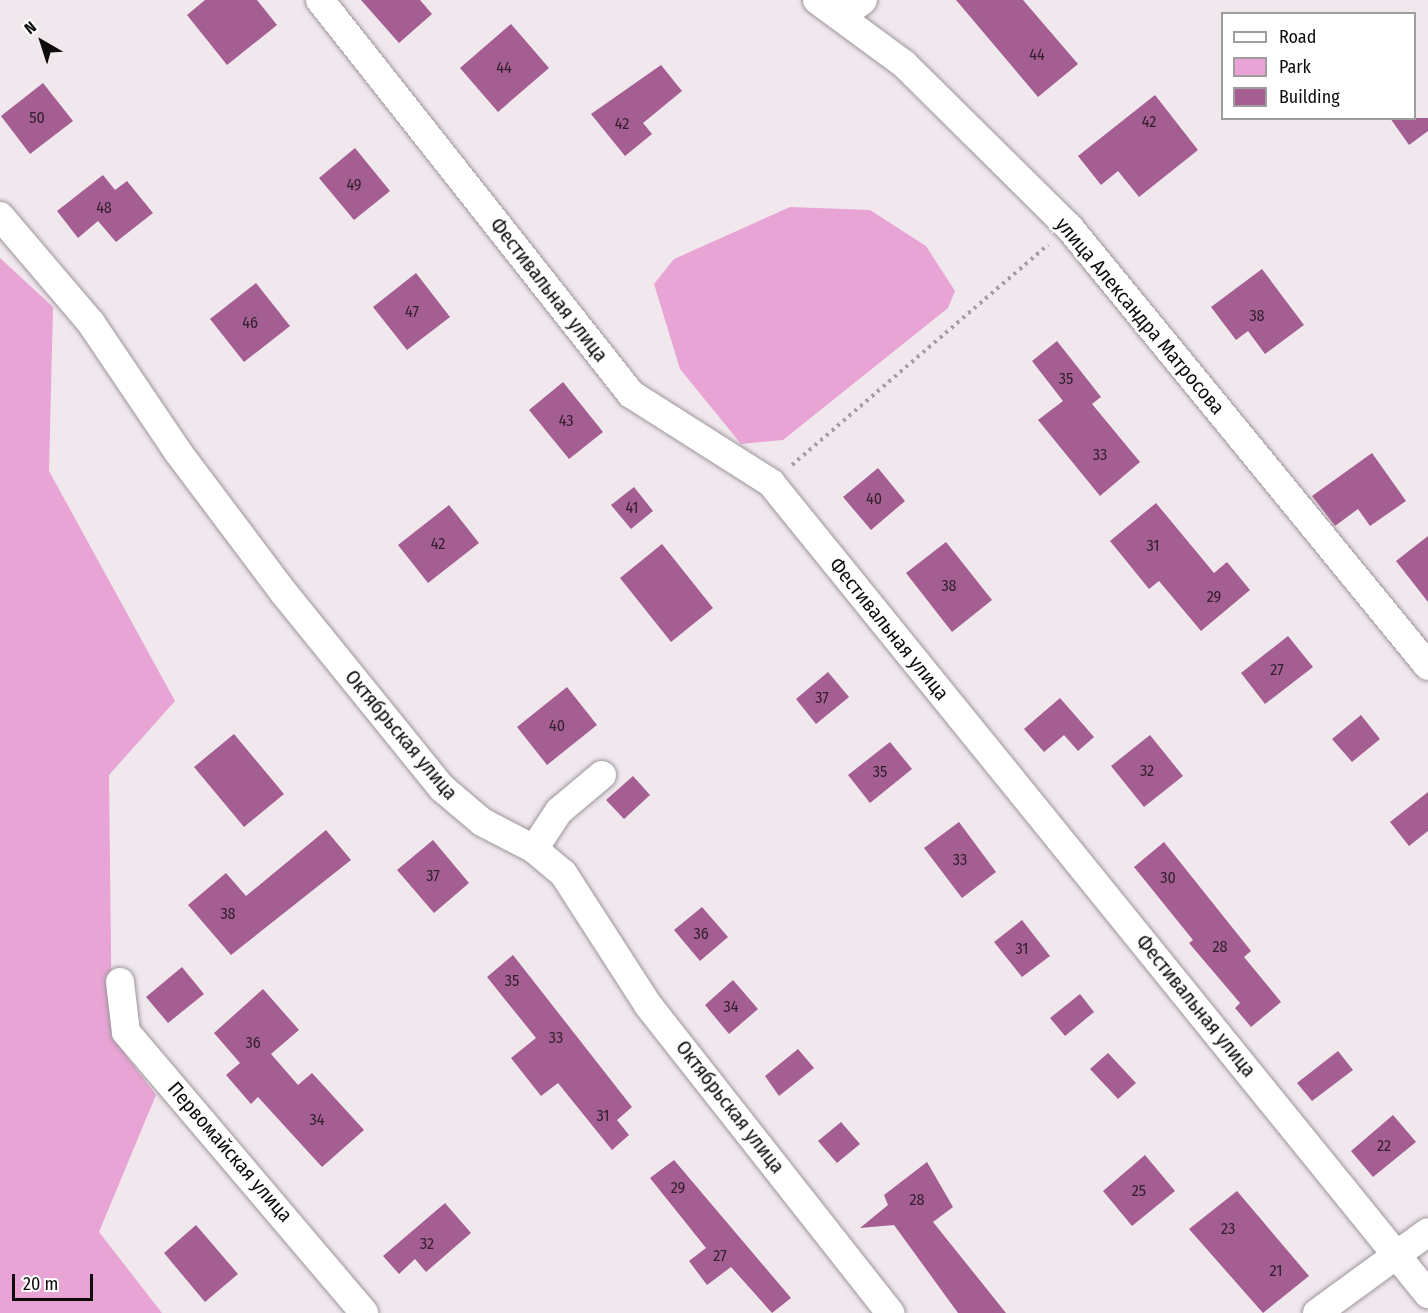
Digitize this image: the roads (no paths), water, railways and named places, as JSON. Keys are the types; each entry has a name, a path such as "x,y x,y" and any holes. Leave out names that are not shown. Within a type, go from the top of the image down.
{"street":[{"name":"Фестивальная улица","path":"320,0 631,394 771,483 1428,1294"},
{"name":"улица Александра Матросова","path":"818,0 853,8 904,64 1069,227 1428,666"},
{"name":"Октябрьская улица","path":"0,216 91,323 277,584 442,789 482,822 534,849 563,873 648,1005 890,1313"},
{"path":"534,849 560,811 603,775"},
{"name":"Первомайская улица","path":"120,982 126,1032 364,1313"},
{"path":"1317,1313 1428,1232"}]}
